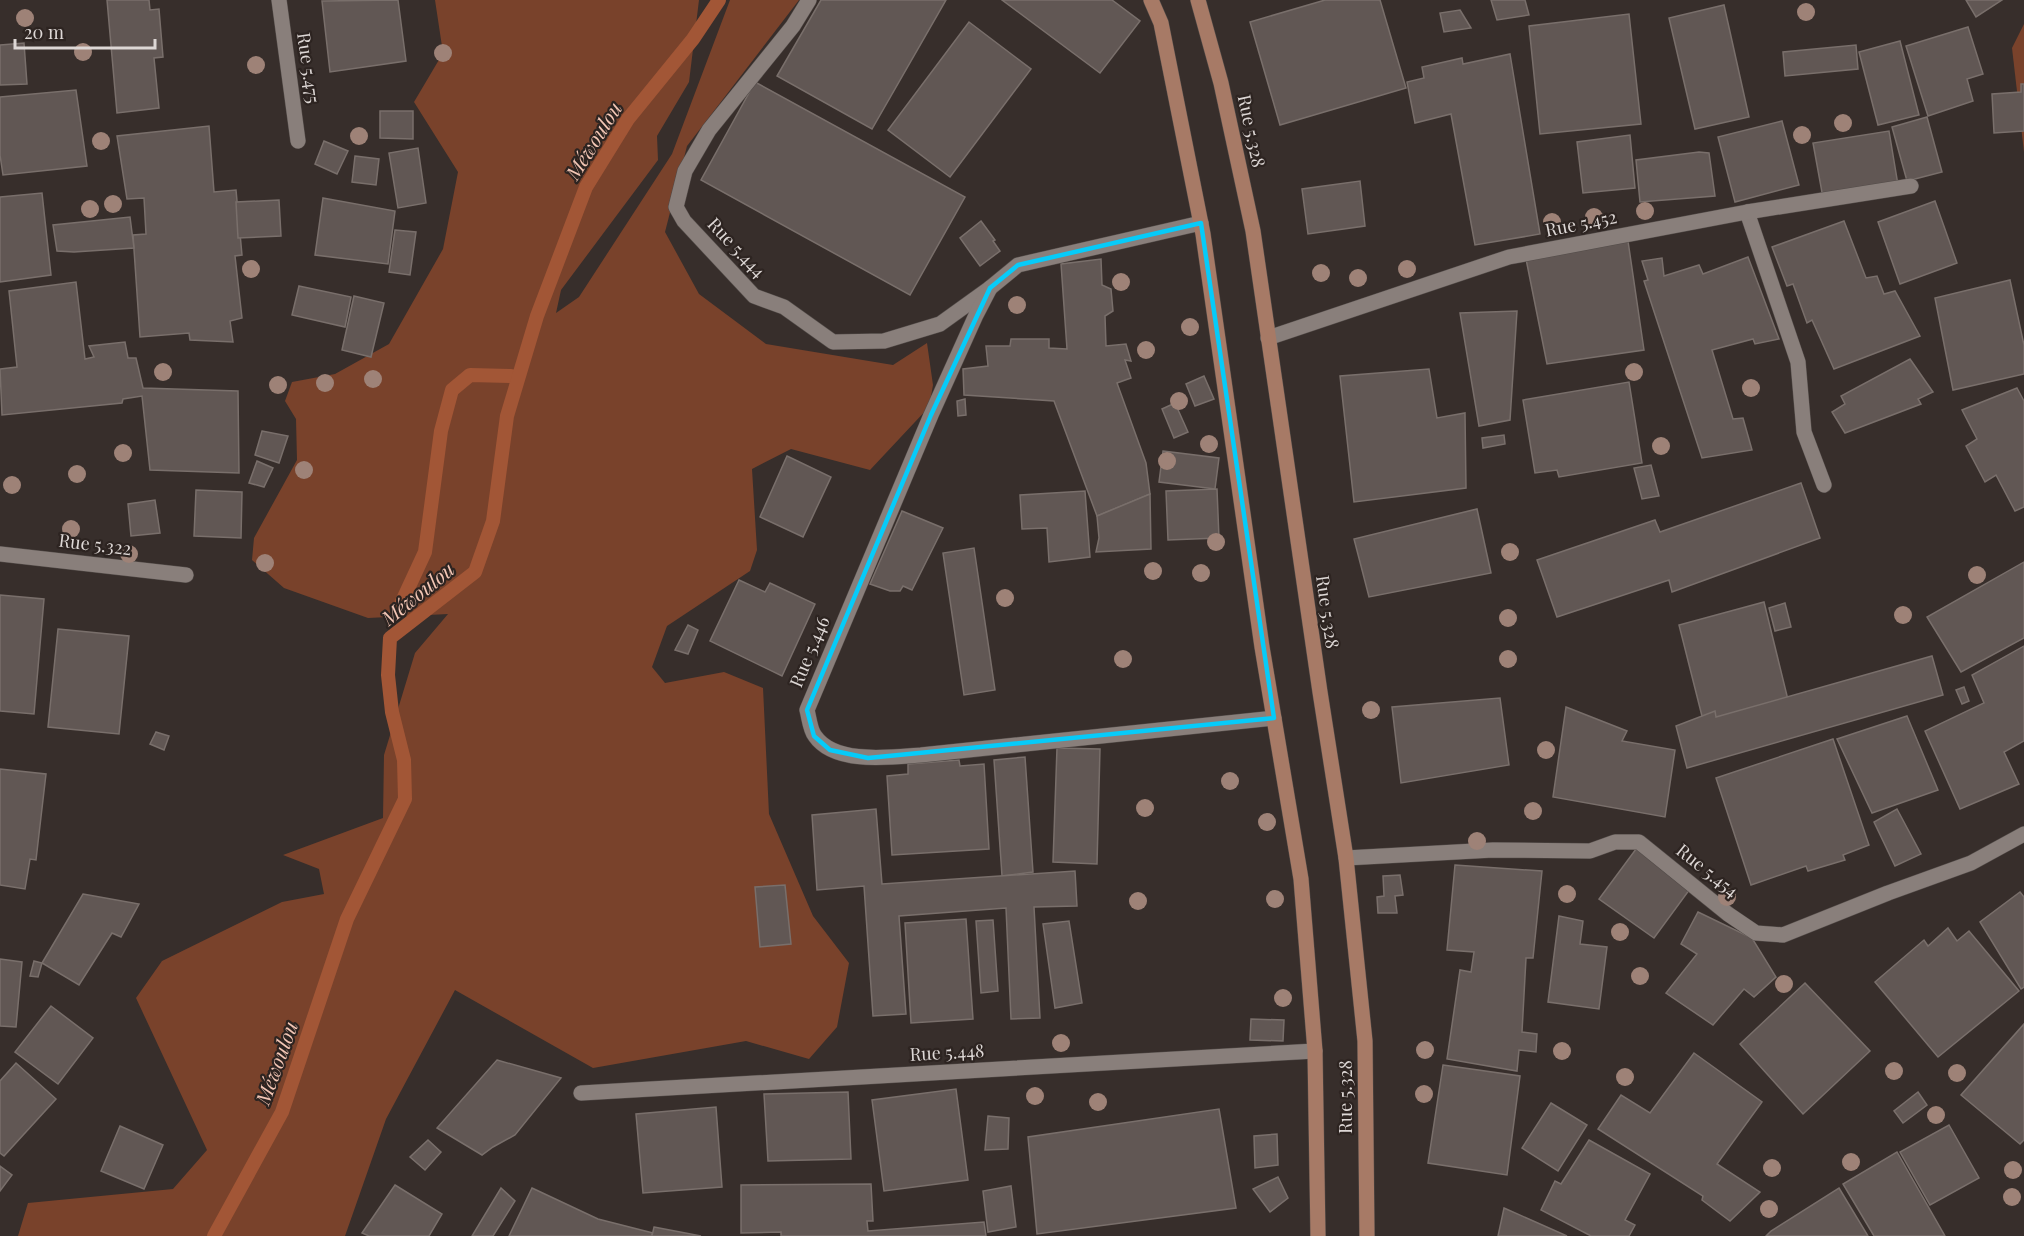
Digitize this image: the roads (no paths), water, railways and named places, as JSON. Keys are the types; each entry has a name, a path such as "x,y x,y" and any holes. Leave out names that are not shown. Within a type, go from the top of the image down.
{"main road":[{"name":"Rue 5.328","path":"1151,0 1161,23 1201,223 1262,647 1301,879 1316,1051 1318,1236"},
{"name":"Rue 5.328","path":"1198,0 1221,84 1253,231 1346,858 1365,1041 1367,1236"}],"street":[{"name":"Rue 5.475","path":"279,0 298,141"},
{"name":"Rue 5.444","path":"809,0 793,26 709,130 685,171 676,207 684,221 754,296 784,307 833,342 884,341 940,324 1018,265 1201,223"},
{"name":"Rue 5.452","path":"1268,339 1509,257 1747,212 1911,186"},
{"path":"1747,212 1798,362 1804,432 1824,485"},
{"name":"Rue 5.446","path":"990,288 931,415 807,710 814,736 830,750 868,758 921,755 1274,718"},
{"name":"Rue 5.322","path":"0,554 186,575"},
{"name":"Rue 5.454","path":"1346,858 1493,850 1590,851 1615,842 1640,842 1728,914 1756,933 1783,935 1971,863 2024,834"},
{"name":"Rue 5.448","path":"581,1093 1316,1051"}],"waterway":[{"name":"Méwoulou","path":"214,1236 282,1112 347,919 405,799 404,760 392,712 388,675 390,638 475,572 493,521 507,416 537,316 586,187 628,119 693,39 719,0"},
{"path":"399,608 425,552 441,431 452,390 470,375 511,376"}]}
